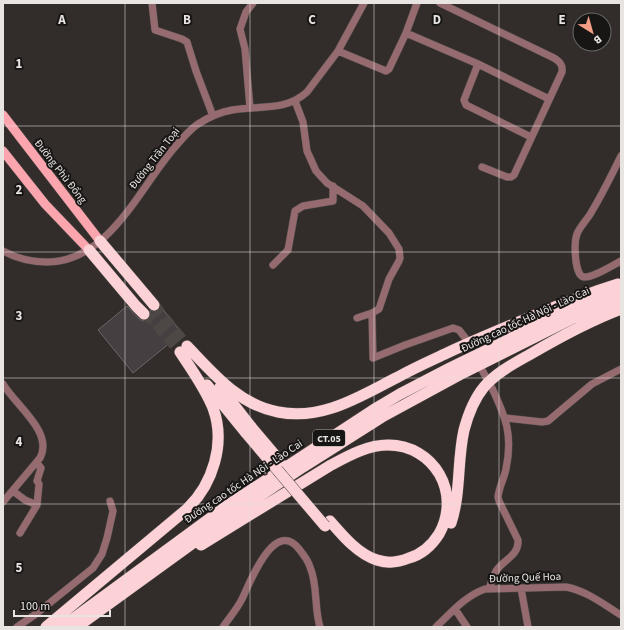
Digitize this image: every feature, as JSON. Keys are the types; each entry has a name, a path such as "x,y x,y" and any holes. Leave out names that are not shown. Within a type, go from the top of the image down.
{"highway":[{"path":"100,241 154,305"},
{"path":"89,250 144,314"},
{"path":"184,349 232,391 245,400 267,410 278,412 297,414 320,412 346,403 498,331 589,293 621,283"},
{"name":"Đường cao tốc Hà Nội - Lào Cai","path":"62,627 228,505 373,410 400,394 569,310 621,290"},
{"name":"Đường cao tốc Hà Nội - Lào Cai","path":"77,627 233,514 382,417 463,373 573,318 621,300"},
{"path":"328,524 335,538 353,554 361,560 379,568 387,570 404,568 419,562 430,555 440,545 450,527 455,510 461,443 464,430 473,404 482,390 502,371 548,344 582,326 621,309"},
{"path":"104,607 237,522 330,466 350,455 362,451 387,445 400,446 414,450 427,459 438,470 444,482 447,494 448,510 444,525 434,541 426,550 415,557 387,563 376,560 357,549 328,524 249,431 184,349"},
{"path":"46,627 195,501 212,474 217,449 215,413 184,349"}],"main road":[{"name":"Đường Phù Đổng","path":"3,115 100,241"},
{"path":"3,151 45,204 89,250"}],"street":[{"path":"152,3 155,30 187,42 213,116"},
{"path":"250,108 245,49 240,29 248,8 253,3"},
{"name":"Đường Trần Toại","path":"3,251 25,260 53,262 63,261 89,250 117,224 165,158 197,125 213,116 231,110 279,106 295,101 307,92 338,51 364,3"},
{"path":"338,51 386,71 389,69 406,33 417,3"},
{"path":"440,3 554,58 561,63 562,66 562,72 548,99 518,169 511,177 482,167"},
{"path":"406,33 478,64 548,99"},
{"path":"478,64 464,100 466,104 531,138"},
{"path":"295,101 304,122 306,146 310,158 320,175 333,186 363,206 389,233 399,250 399,261 389,279 379,309 357,318"},
{"path":"621,156 592,211 577,233 575,246 578,272 584,277 596,274 621,261"},
{"path":"273,265 288,250 295,211 303,206 333,201 333,186"},
{"path":"372,313 373,358 453,328 459,330 466,339"},
{"path":"506,418 542,422 548,421 592,384 621,369"},
{"path":"482,370 487,379"},
{"path":"3,384 39,430 43,444 43,452 37,463 3,502"},
{"path":"489,589 497,569 515,553 518,545 518,540 498,497 505,471 509,448 509,436 506,418 492,388"},
{"path":"20,533 36,505 39,487 37,481 41,468 37,463"},
{"path":"13,491 25,500 36,505"},
{"path":"17,627 94,568 102,554 107,538 113,511 110,501"},
{"path":"223,627 240,603 250,580 264,555 273,546 283,541 293,543 307,559 311,568 320,627"},
{"name":"Đường Quế Hoa","path":"436,627 476,592 489,589 566,587 584,591 621,615"},
{"path":"521,588 528,627"},
{"path":"456,609 467,627"}],"building":[{"path":"127,306 139,319 143,321 149,319 151,315 150,310 156,312 161,307 182,333 133,373 98,330"}],"tunnel":[{"path":"154,305 187,346"},
{"path":"144,314 155,322 180,352"}]}
